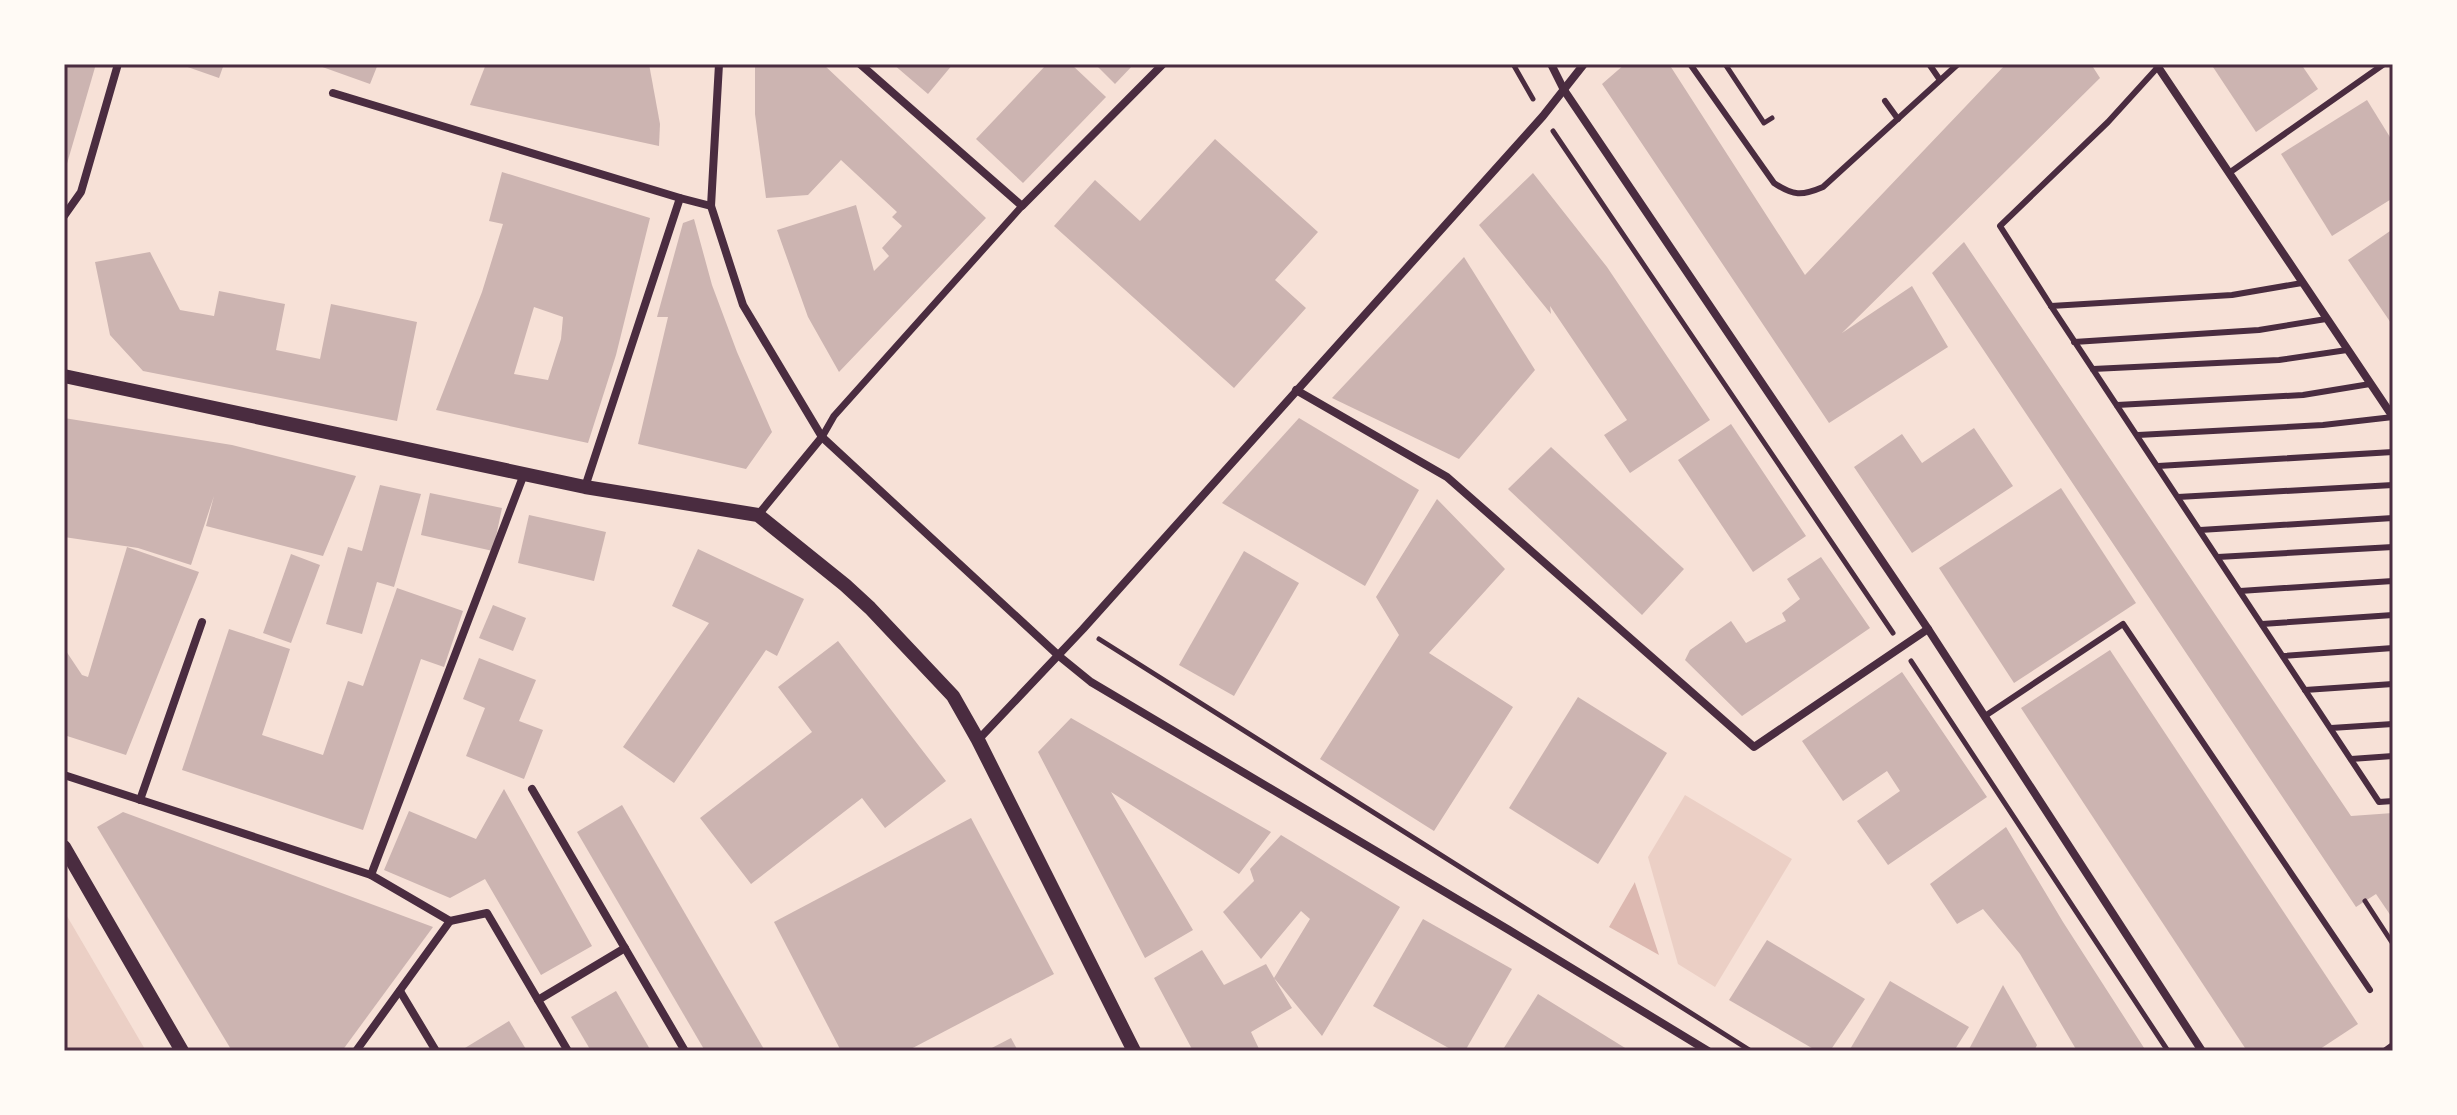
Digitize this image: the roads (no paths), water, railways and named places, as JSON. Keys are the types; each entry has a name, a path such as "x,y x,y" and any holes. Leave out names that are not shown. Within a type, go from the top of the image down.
{"street":[{"path":"64,216 81,192 118,64"},
{"path":"719,64 711,206 743,305 822,437 1091,682 1708,1051"},
{"path":"860,64 1022,206"},
{"path":"758,515 822,437 834,416 1022,206 1163,64"},
{"path":"1551,64 1564,90 1928,629 2202,1051"},
{"path":"978,740 1059,656 1543,116 1584,64"},
{"path":"2157,66 2393,417"},
{"path":"333,93 711,206"},
{"path":"585,487 680,198"},
{"path":"64,376 585,487 758,515 870,608 953,696 1134,1051"},
{"path":"1296,390 1447,477 1754,747 1928,629"},
{"path":"371,875 524,474"},
{"path":"140,800 202,622"},
{"path":"64,775 371,875 450,921"},
{"path":"532,789 685,1051"},
{"path":"64,847 182,1051"},
{"path":"356,1051 450,921 487,913 568,1051"},
{"path":"538,1000 625,948"},
{"path":"400,991 436,1051"},
{"path":"2386,1051 2393,1046"}],"lane":[{"path":"1690,64 1774,183 1786,192 1801,194 1823,187 1958,64"},
{"path":"1929,64 1940,80"},
{"path":"2229,173 2384,64"},
{"path":"2157,66 2108,122 2000,226 2379,802 2393,801"},
{"path":"1885,101 1898,119"},
{"path":"2051,306 2232,295 2302,283"},
{"path":"2074,342 2259,330 2326,319"},
{"path":"2093,369 2279,360 2347,350"},
{"path":"2117,405 2303,395 2370,384"},
{"path":"2138,435 2323,425 2393,417"},
{"path":"2158,466 2393,452"},
{"path":"2178,497 2393,485"},
{"path":"2200,530 2393,518"},
{"path":"2218,557 2393,547"},
{"path":"2240,591 2393,581"},
{"path":"2262,624 2393,615"},
{"path":"1985,716 2123,624 2370,990"},
{"path":"2283,656 2393,648"},
{"path":"2305,690 2393,684"},
{"path":"2331,728 2393,724"},
{"path":"2351,759 2393,756"}]}
